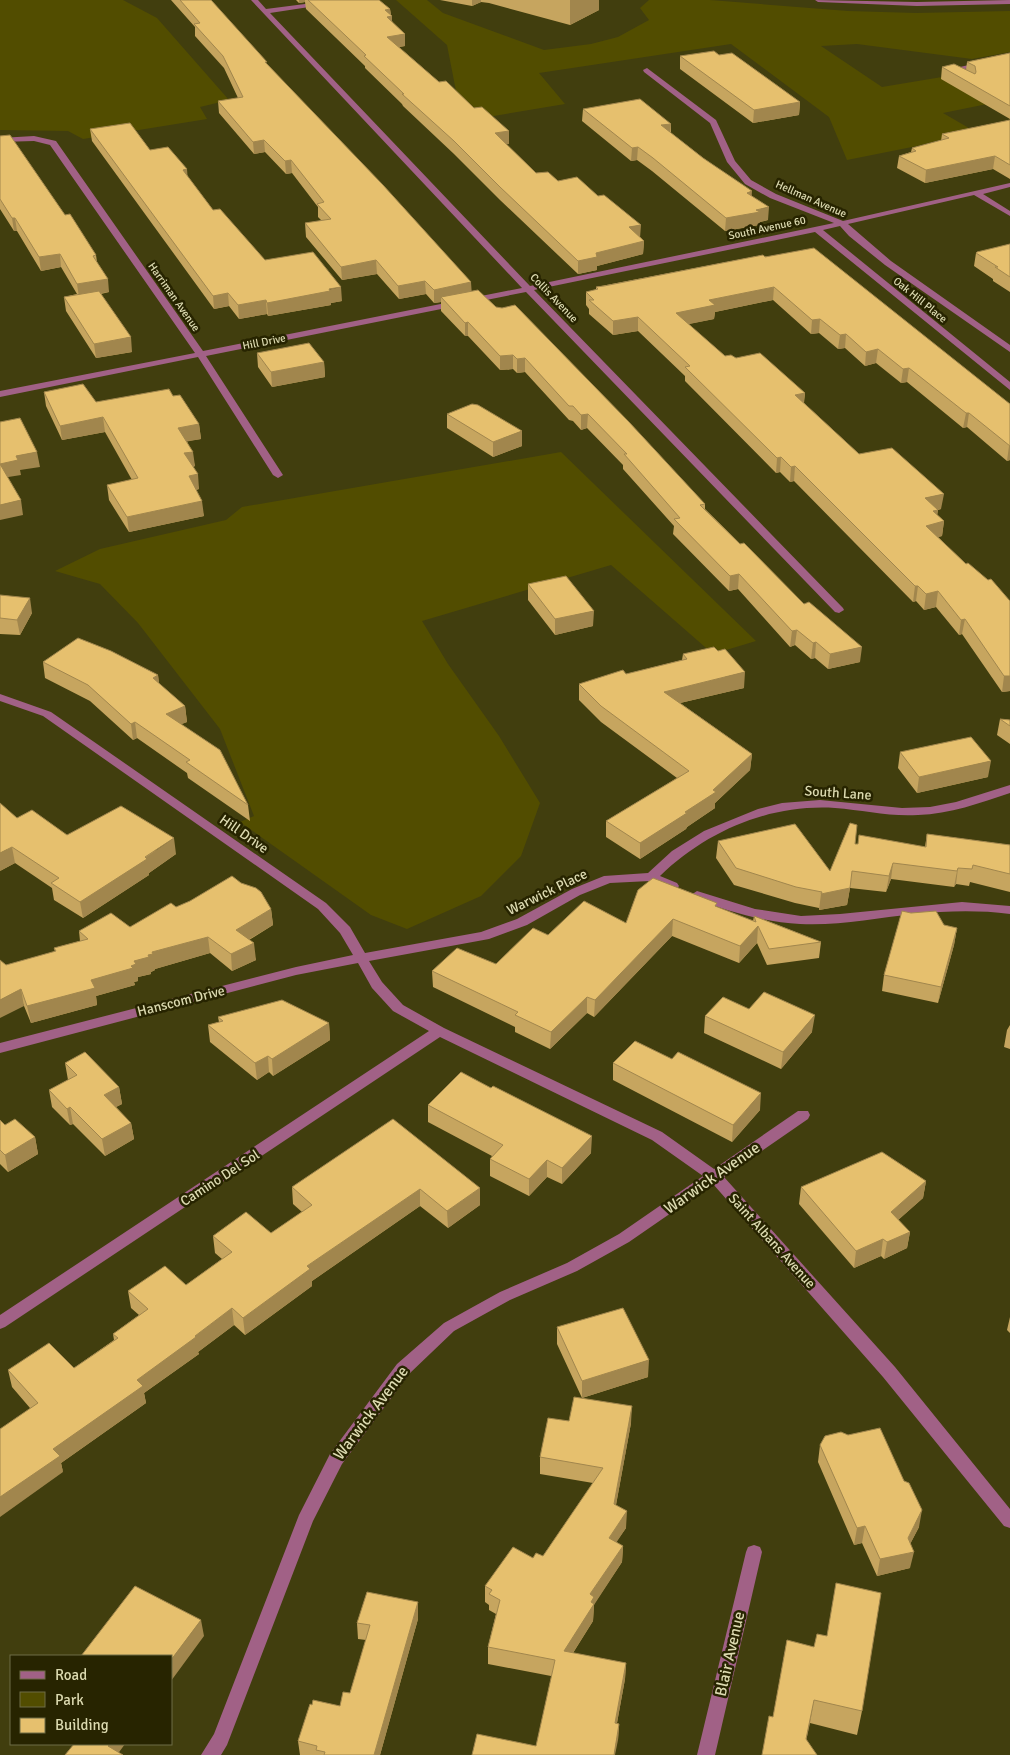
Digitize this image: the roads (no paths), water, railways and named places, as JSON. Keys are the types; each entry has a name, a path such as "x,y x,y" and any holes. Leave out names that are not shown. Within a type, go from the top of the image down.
{"street":[{"name":"Collis Avenue","path":"254,0 528,289 839,610"},
{"path":"266,12 352,0"},
{"path":"818,0 884,3 1010,2"},
{"path":"964,78 950,70 1010,58"},
{"name":"Hellman Avenue","path":"647,70 713,122 731,162 748,182 773,196 842,223 875,253 1010,349"},
{"name":"Harriman Avenue","path":"0,140 45,139 53,143 201,355 278,475"},
{"name":"South Avenue 60","path":"528,289 817,229 1010,185"},
{"path":"976,193 1010,214"},
{"name":"Oak Hill Place","path":"817,229 1010,388"},
{"name":"Hill Drive","path":"0,394 528,289"},
{"name":"Hill Drive","path":"0,697 47,714 322,906 345,930 377,985 398,1008 439,1031"},
{"name":"South Lane","path":"650,877 676,854 736,820 787,805 820,804 878,810 929,811 976,800 1010,789"},
{"name":"Warwick Place","path":"362,959 406,949 440,945 484,936 522,922 576,892 608,879 650,877 713,901 764,916 789,918 815,920 920,909 991,907 1010,910"},
{"name":"Hanscom Drive","path":"0,1048 296,971 362,959"},
{"name":"Saint Albans Avenue","path":"439,1031 657,1136 715,1177 889,1372 1010,1521"},
{"name":"Camino Del Sol","path":"0,1323 439,1031"},
{"name":"Warwick Avenue","path":"210,1755 221,1739 309,1511 336,1458 403,1369 449,1327 505,1296 572,1267 624,1238 803,1115"},
{"name":"Blair Avenue","path":"706,1755 754,1552"}]}
